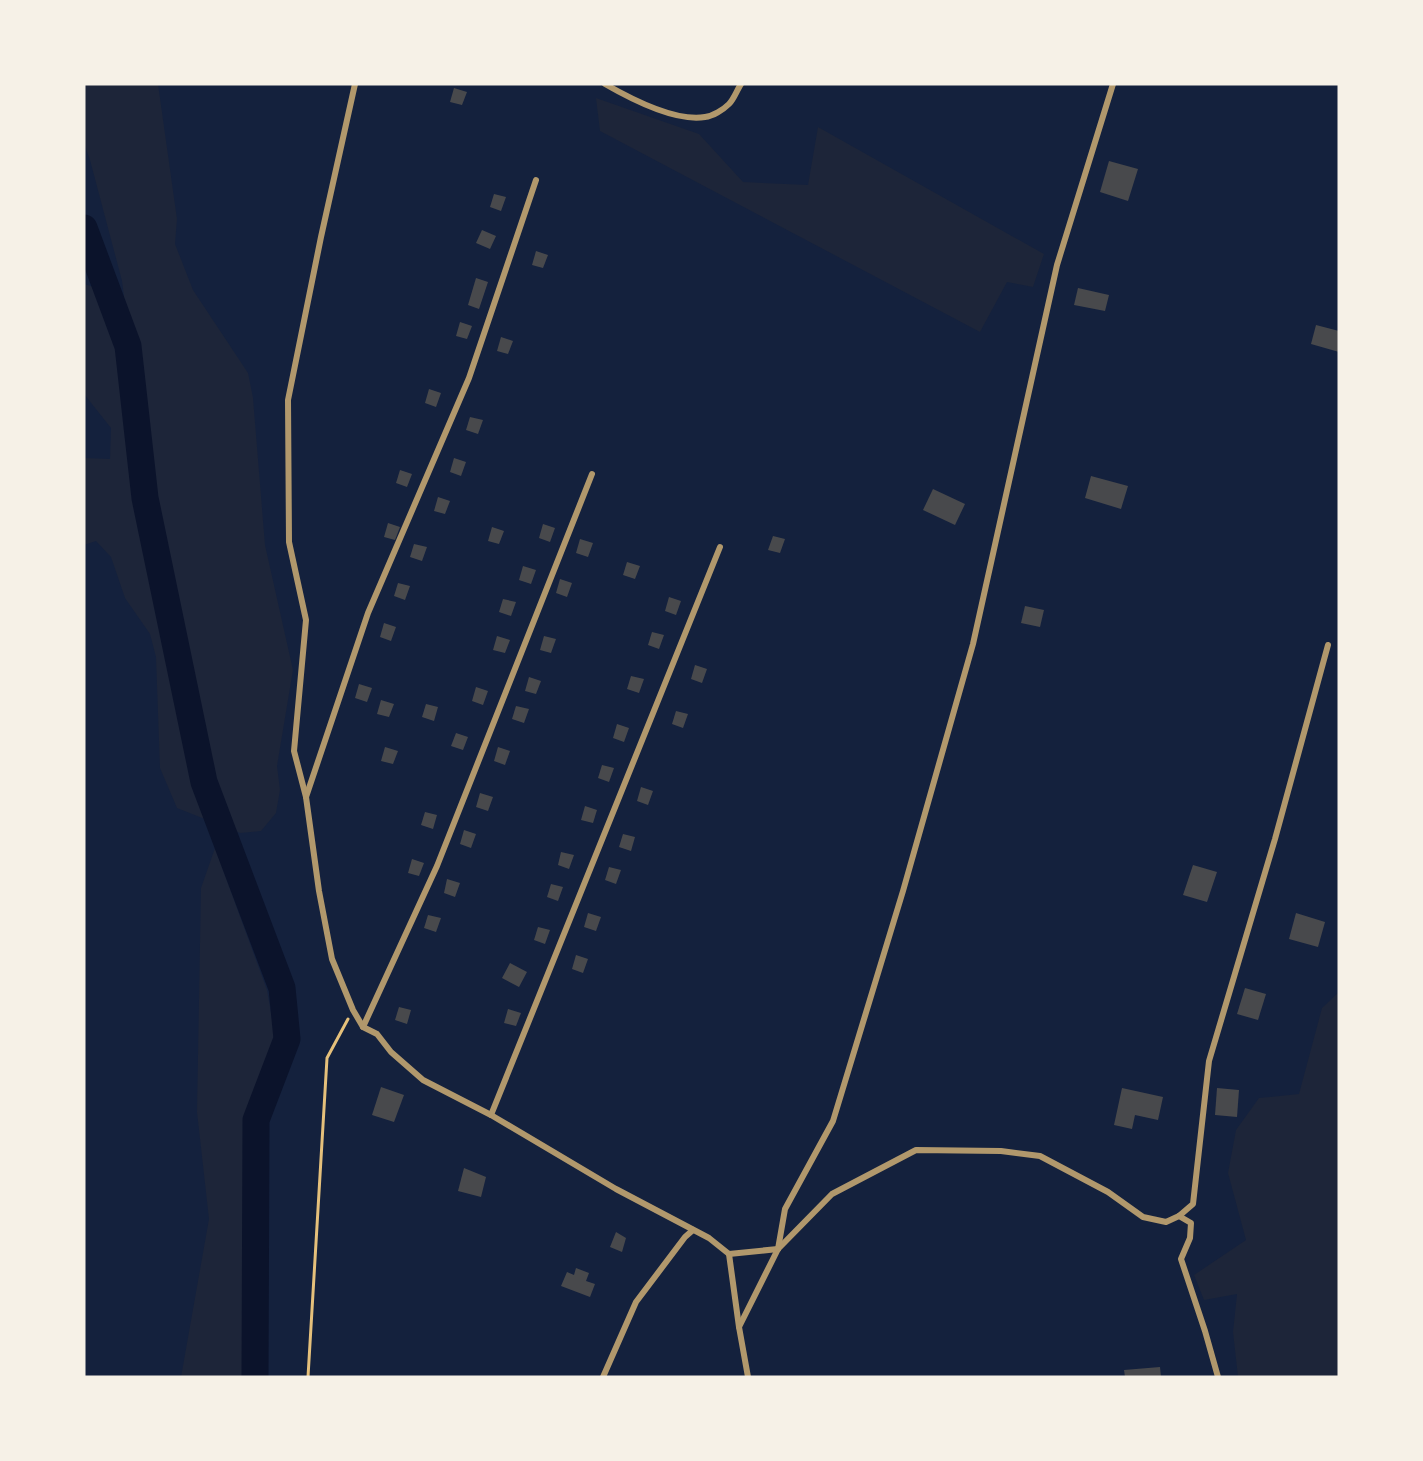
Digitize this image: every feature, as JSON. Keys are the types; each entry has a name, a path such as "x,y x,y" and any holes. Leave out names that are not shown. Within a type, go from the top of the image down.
{"street":[{"path":"356,84 288,399 290,542 306,620 294,751 306,797 319,891 332,959 353,1010 363,1027 377,1034 391,1052 423,1080 491,1115 616,1189 709,1238 729,1254 748,1377"},
{"path":"605,84 641,102 687,118 706,117 716,113 731,103 741,84"},
{"path":"739,1327 778,1249 785,1209 833,1121 903,891 973,644 1057,265 1113,84"},
{"path":"306,797 368,613 469,378 536,180"},
{"path":"363,1027 438,866 592,474"},
{"path":"491,1115 720,547"},
{"path":"729,1254 778,1249 832,1194 916,1150 1001,1151 1040,1156 1108,1192 1143,1217 1166,1222 1179,1216 1193,1204 1209,1061 1275,839 1328,645"},
{"path":"1179,1216 1191,1223 1190,1238 1180,1259 1218,1377"},
{"path":"603,1377 636,1302 693,1230"}],"path":[{"path":"308,1377 327,1058 353,1010"}],"shaded area":[{"path":"84,84 158,84 177,219 175,244 193,290 248,373 253,398 265,545 293,670 277,766 280,790 276,813 261,831 240,833 177,808 160,768 156,657 150,634 125,598 111,557 96,541 84,545 84,458 110,459 111,428 84,394 84,284 124,296 122,281 84,143"},
{"path":"596,98 699,134 743,182 808,185 818,127 1044,254 1033,287 1007,282 980,332 600,131"},
{"path":"215,848 267,990 275,1035 250,1110 246,1367 251,1377 181,1377 209,1219 197,1112 201,888"},
{"path":"1339,992 1339,1377 1238,1377 1233,1332 1237,1294 1204,1300 1194,1275 1246,1240 1228,1173 1236,1130 1259,1098 1299,1094 1322,1008"}],"building":[{"path":"454,88 467,92 462,105 450,102"},
{"path":"1109,161 1138,169 1128,201 1100,192"},
{"path":"494,194 506,197 501,211 490,207"},
{"path":"482,230 496,236 490,249 476,243"},
{"path":"536,251 548,255 543,268 532,265"},
{"path":"476,278 488,282 479,309 468,305"},
{"path":"1078,288 1109,295 1105,311 1074,305"},
{"path":"460,322 472,326 467,339 456,336"},
{"path":"1316,325 1339,331 1339,352 1311,344"},
{"path":"501,337 513,341 508,354 497,351"},
{"path":"429,389 441,393 436,407 425,403"},
{"path":"470,417 483,420 478,434 466,430"},
{"path":"454,458 466,462 461,476 450,472"},
{"path":"400,470 412,474 407,487 396,483"},
{"path":"1091,476 1128,486 1121,509 1085,498"},
{"path":"933,489 965,504 955,525 923,510"},
{"path":"438,497 450,501 445,514 434,511"},
{"path":"388,523 400,527 395,540 384,537"},
{"path":"543,524 555,528 550,542 539,538"},
{"path":"492,527 504,531 499,544 488,541"},
{"path":"773,536 785,539 780,553 768,550"},
{"path":"580,539 593,543 588,557 576,553"},
{"path":"414,544 427,547 422,561 410,557"},
{"path":"627,562 640,566 635,579 623,575"},
{"path":"523,566 536,570 531,584 519,580"},
{"path":"560,579 572,583 567,597 556,593"},
{"path":"398,583 410,586 405,600 394,596"},
{"path":"669,597 681,601 676,615 665,611"},
{"path":"503,599 516,602 511,616 499,612"},
{"path":"1025,606 1044,610 1040,627 1021,623"},
{"path":"384,623 396,627 391,641 380,637"},
{"path":"652,632 664,635 659,649 648,645"},
{"path":"497,636 510,640 505,653 493,650"},
{"path":"544,636 556,639 551,653 540,650"},
{"path":"695,665 707,669 702,683 691,679"},
{"path":"631,676 644,679 639,693 627,689"},
{"path":"529,677 541,681 536,694 525,691"},
{"path":"359,684 372,688 367,702 355,698"},
{"path":"476,687 488,691 483,705 472,701"},
{"path":"381,700 394,704 389,717 377,714"},
{"path":"426,704 438,707 434,721 422,717"},
{"path":"516,706 529,709 524,723 512,719"},
{"path":"676,711 688,714 683,728 672,724"},
{"path":"617,724 629,728 624,742 613,738"},
{"path":"456,733 468,737 463,750 451,746"},
{"path":"385,747 398,751 393,764 381,761"},
{"path":"498,747 510,751 505,765 494,761"},
{"path":"602,765 614,768 609,782 598,778"},
{"path":"641,787 653,791 648,805 637,801"},
{"path":"480,793 493,797 488,811 476,807"},
{"path":"585,806 597,810 593,823 581,820"},
{"path":"425,812 437,815 433,829 421,825"},
{"path":"464,830 476,834 471,848 460,844"},
{"path":"623,834 635,837 631,851 619,847"},
{"path":"561,852 574,855 569,869 558,865"},
{"path":"412,859 424,863 419,876 408,873"},
{"path":"1193,865 1217,872 1207,902 1183,895"},
{"path":"609,867 621,870 616,884 605,880"},
{"path":"447,879 460,883 455,897 444,893"},
{"path":"551,884 563,887 558,901 547,897"},
{"path":"588,913 601,917 596,931 584,927"},
{"path":"1296,913 1325,922 1318,947 1289,939"},
{"path":"428,915 441,918 436,932 424,928"},
{"path":"538,927 550,930 545,944 534,940"},
{"path":"576,955 588,959 583,973 572,969"},
{"path":"510,963 527,972 519,987 502,978"},
{"path":"1245,988 1266,994 1258,1020 1237,1014"},
{"path":"399,1007 411,1010 407,1024 395,1020"},
{"path":"508,1009 521,1013 516,1026 504,1023"},
{"path":"381,1087 404,1095 394,1122 372,1115"},
{"path":"1122,1088 1163,1097 1158,1120 1135,1115 1132,1129 1114,1125"},
{"path":"1217,1088 1239,1090 1237,1117 1215,1115"},
{"path":"464,1168 486,1177 481,1197 458,1191"},
{"path":"616,1232 626,1238 622,1252 610,1247"},
{"path":"576,1268 589,1273 586,1281 595,1284 590,1297 561,1286 567,1272 574,1275"},
{"path":"1160,1367 1161,1377 1125,1377 1124,1370"}],"waterway":[{"path":"84,228 128,346 145,498 204,782 282,988 287,1039 256,1120 255,1377"}]}
